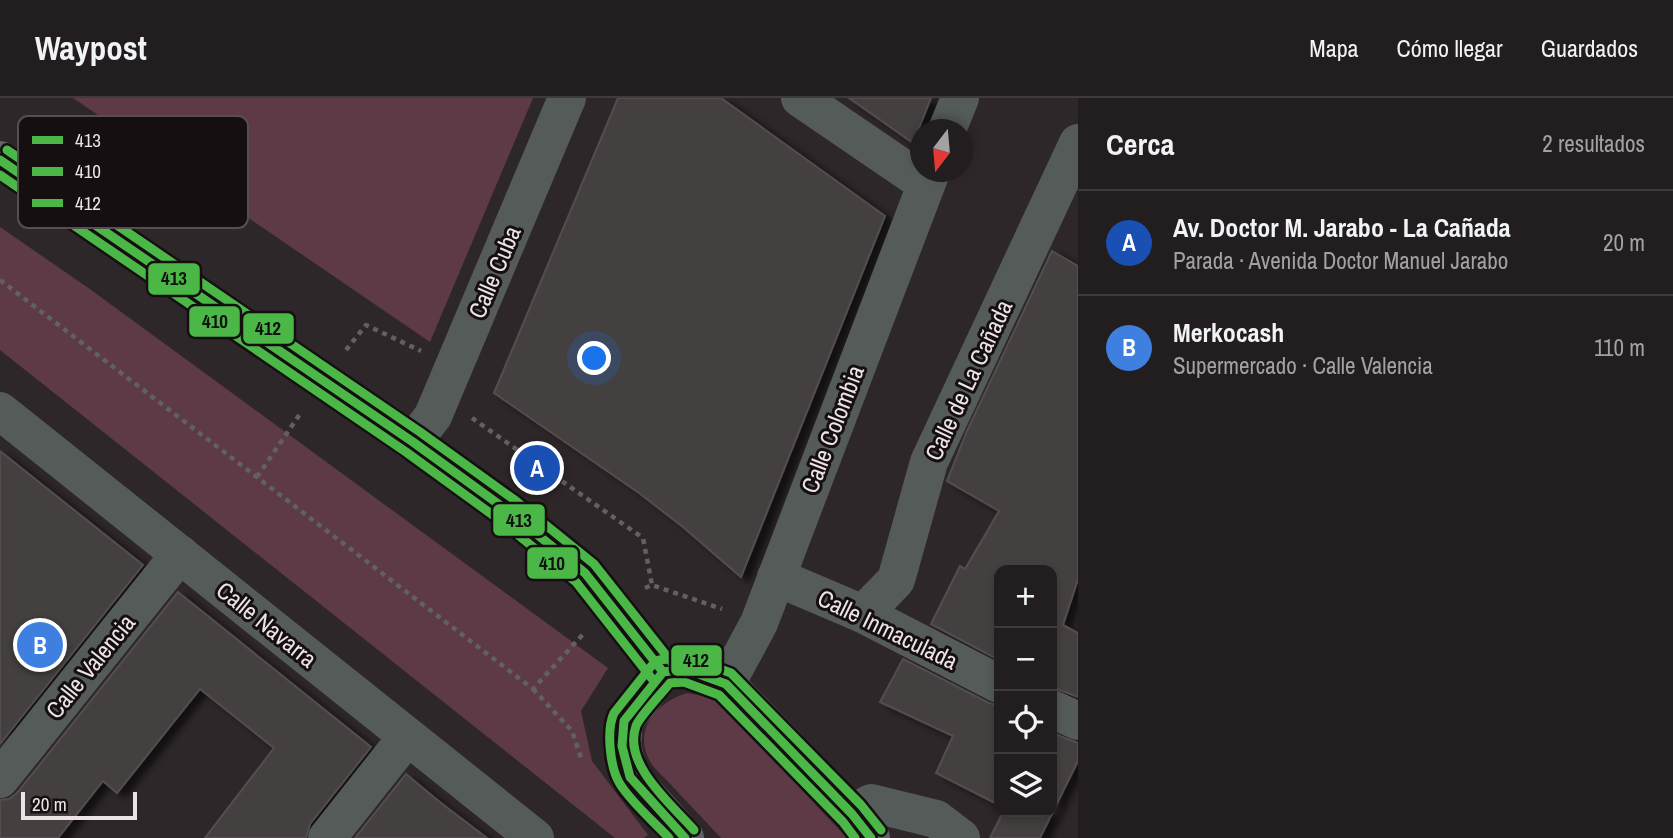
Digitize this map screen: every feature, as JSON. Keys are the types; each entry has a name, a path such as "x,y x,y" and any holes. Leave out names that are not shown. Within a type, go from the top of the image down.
{"street":[{"name":"Calle Cuba","path":"413,442 433,416 567,98"},
{"path":"800,98 910,167"},
{"path":"951,119 960,98"},
{"name":"Calle de La Cañada","path":"863,614 896,580 929,462 1078,144"},
{"path":"0,160 18,172"},
{"name":"Calle Colombia","path":"726,684 759,623 926,182"},
{"path":"100,228 413,442 508,511 585,573 663,672"},
{"name":"Calle Navarra","path":"0,411 535,838"},
{"name":"Calle Valencia","path":"0,779 180,554"},
{"name":"Calle Inmaculada","path":"776,577 863,614 994,681"},
{"path":"685,838 630,778 622,746 624,721 663,672 685,669 726,684 862,826 871,803 936,820 961,838"},
{"path":"1057,711 1078,720"},
{"path":"327,838 407,737"}],"path":[{"path":"0,280 533,689 611,604 652,585 759,623"}],"shaded area":[{"path":"73,98 533,98 430,342 248,218 248,116 99,116"},
{"path":"0,227 87,287 608,668 581,711 592,761 648,835 644,838 615,838 0,350"},
{"path":"687,693 709,697 721,704 847,838 721,838 656,769 646,751 644,739 650,719 666,703"}],"building":[{"path":"618,98 721,98 885,216 741,577 639,493 494,393"},
{"path":"849,98 931,98 923,119 910,119 910,141"},
{"path":"1052,251 1078,266 1078,579 1063,625 1078,633 1078,697 1057,689 1057,565 994,565 994,657 931,624 960,566 965,569 999,511 947,481 967,431"},
{"path":"0,451 143,565 0,744"},
{"path":"178,592 371,747 310,824 306,838 205,838 274,748 200,689 117,793 103,781 58,838 0,838 0,800 9,799 17,793"},
{"path":"903,659 994,704 994,802 936,773 953,736 880,702"},
{"path":"1057,735 1078,743 1078,761 1057,804"},
{"path":"406,774 441,803 487,838 355,838"},
{"path":"1000,817 1050,817 1040,838 990,838"}],"transit line":[{"name":"412","path":"7,150 18,158"},
{"name":"413","path":"0,160 18,172"},
{"name":"410","path":"0,175 18,187"},
{"name":"410","path":"78,228 406,452 501,521 576,582 653,680"},
{"name":"413","path":"100,228 413,442 508,511 585,573 663,672"},
{"name":"412","path":"121,228 420,432 516,501 594,564 673,664"},
{"name":"412","path":"669,838 636,805 620,784 612,759 610,729 614,713 653,664 659,660 687,657 731,673 861,805 881,830"},
{"name":"413","path":"685,838 630,777 622,746 624,721 663,672 685,669 726,684 852,814 871,838"},
{"name":"410","path":"694,830 662,796 642,769 636,755 636,726 670,683 684,682 719,695 843,822 855,838"}],"place":[{"name":"Av. Doctor M. Jarabo - La Cañada","path":"537,468"},
{"name":"Merkocash","path":"40,645"}]}
